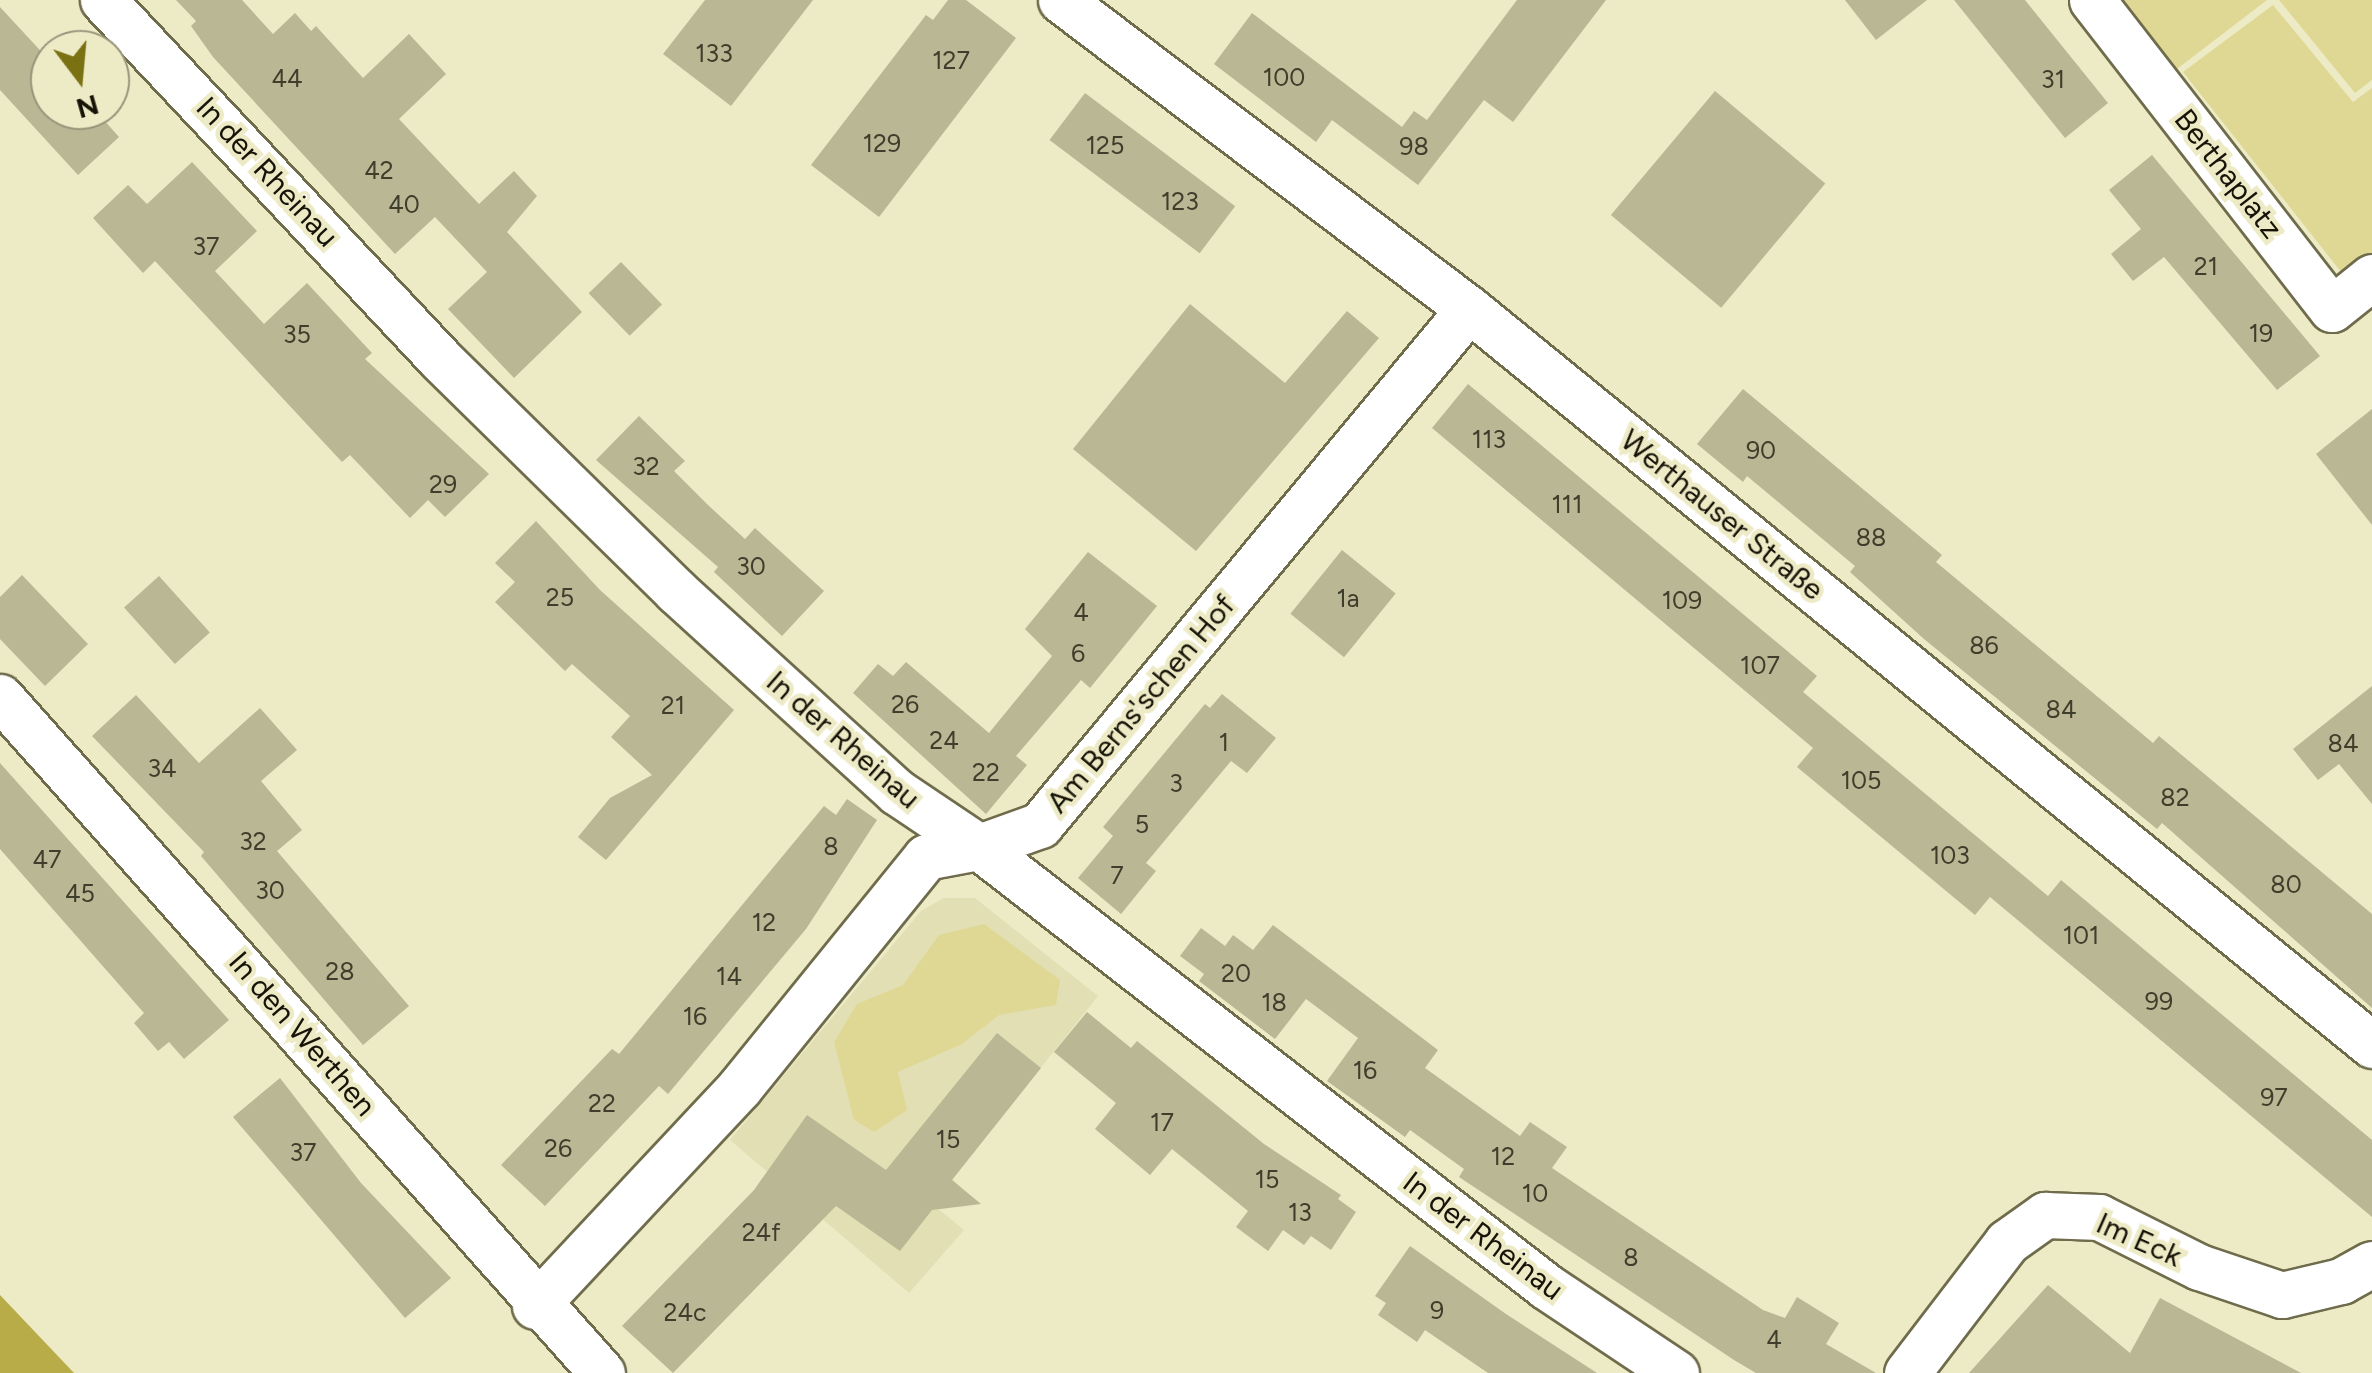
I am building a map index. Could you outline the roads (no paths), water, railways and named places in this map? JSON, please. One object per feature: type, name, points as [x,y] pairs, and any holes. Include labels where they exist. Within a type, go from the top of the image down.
[{"type":"street","name":"In der Rheinau","points":[[103,0],[441,360],[676,592],[897,792],[979,847],[1547,1287],[1676,1373]]},
{"type":"street","name":"Werthauser Straße","points":[[1061,0],[1469,309],[2372,1045]]},
{"type":"street","name":"Berthaplatz","points":[[2092,0],[2332,309],[2372,276]]},
{"type":"street","name":"Am Berns'schen Hof","points":[[535,1306],[740,1088],[926,857],[979,847],[1040,825],[1469,309]]},
{"type":"street","name":"In den Werthen","points":[[0,697],[283,1010],[535,1306],[602,1373]]},
{"type":"street","name":"Im Eck","points":[[1908,1373],[2007,1242],[2045,1216],[2100,1216],[2199,1266],[2282,1295],[2341,1282],[2372,1264]]}]
